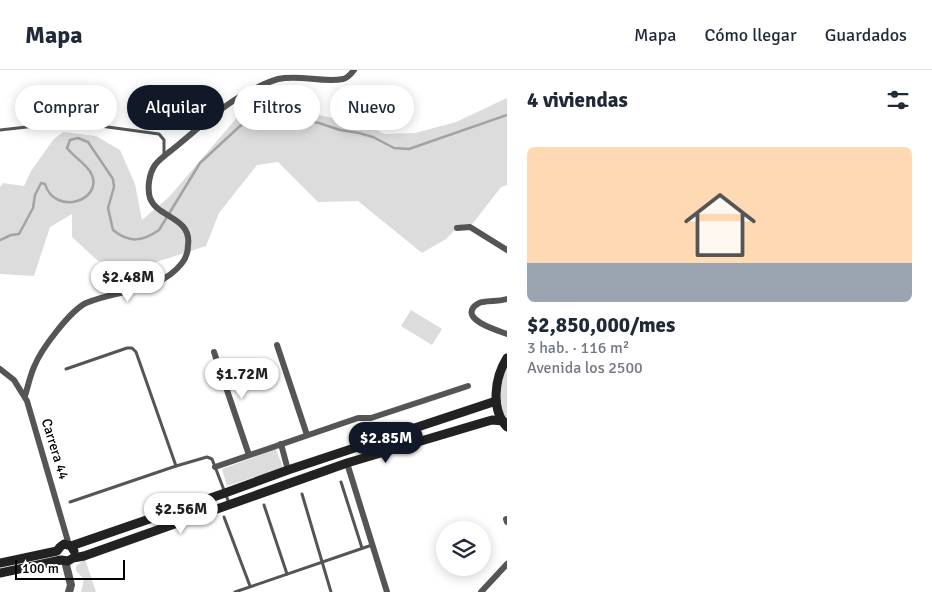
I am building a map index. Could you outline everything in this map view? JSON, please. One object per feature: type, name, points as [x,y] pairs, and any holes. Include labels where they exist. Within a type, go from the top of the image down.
[{"type":"main road","points":[[505,424],[496,401],[500,370],[507,358]]},
{"type":"main road","points":[[66,560],[62,545],[70,545],[496,401]]},
{"type":"main road","points":[[0,573],[84,556],[347,463],[484,422],[492,420],[505,424]]},
{"type":"main road","points":[[0,563],[66,560],[74,552],[70,545]]},
{"type":"street","points":[[25,396],[34,365],[61,325],[75,310],[99,298],[149,286],[175,272],[184,261],[189,243],[187,232],[172,216],[162,212],[151,201],[149,184],[155,165],[223,109],[255,88],[277,79],[298,76],[344,79],[351,75],[354,70]]},
{"type":"street","points":[[457,228],[470,227],[507,250]]},
{"type":"street","points":[[507,299],[492,302],[484,301],[472,309],[471,314],[474,319],[482,324],[507,334]]},
{"type":"street","points":[[277,345],[307,435]]},
{"type":"street","points":[[214,352],[249,455]]},
{"type":"street","name":"Carrera 44","points":[[0,369],[14,380],[25,396],[70,545]]},
{"type":"street","points":[[215,467],[358,418],[370,418],[468,386]]},
{"type":"street","points":[[281,444],[288,470]]},
{"type":"street","points":[[347,463],[387,592]]},
{"type":"street","points":[[66,560],[71,585],[69,592]]},
{"type":"street","points":[[481,592],[507,564]]},
{"type":"lane","points":[[0,130],[71,122],[159,134],[164,140],[164,157]]},
{"type":"lane","points":[[66,369],[126,348],[132,348],[136,352],[176,466]]},
{"type":"lane","points":[[70,502],[207,457],[212,459],[229,505]]},
{"type":"lane","points":[[341,482],[362,548]]},
{"type":"lane","points":[[302,494],[331,592]]},
{"type":"lane","points":[[264,505],[287,574]]},
{"type":"lane","points":[[224,517],[250,586]]},
{"type":"lane","points":[[235,592],[373,544]]},
{"type":"shaded area","points":[[507,98],[507,185],[501,187],[470,227],[457,228],[446,239],[422,253],[358,201],[318,202],[278,162],[257,165],[219,213],[206,246],[147,265],[98,261],[72,237],[72,214],[50,227],[34,276],[0,274],[0,187],[3,183],[24,186],[31,171],[53,140],[63,132],[96,136],[120,150],[135,184],[142,220],[169,197],[234,121],[234,130],[320,130],[320,115],[330,117],[330,130],[376,130],[385,134],[415,133],[456,122]]},
{"type":"shaded area","points":[[411,310],[442,329],[432,345],[401,326]]},
{"type":"shaded area","points":[[507,358],[507,427],[501,420],[498,383]]},
{"type":"shaded area","points":[[276,449],[283,468],[227,486],[222,469]]},
{"type":"shaded area","points":[[85,559],[96,592],[81,592],[84,579],[76,571],[76,566]]},
{"type":"waterway","points":[[0,240],[19,234],[33,208],[35,195],[41,183],[45,184],[50,194],[58,200],[68,202],[77,201],[91,191],[93,183],[91,173],[67,148],[70,140],[78,138],[88,142],[113,179],[114,187],[108,208],[113,230],[130,239],[141,239],[159,230],[200,163],[240,126],[260,117],[319,123],[340,130],[373,137],[394,148],[409,149],[507,115]]}]
